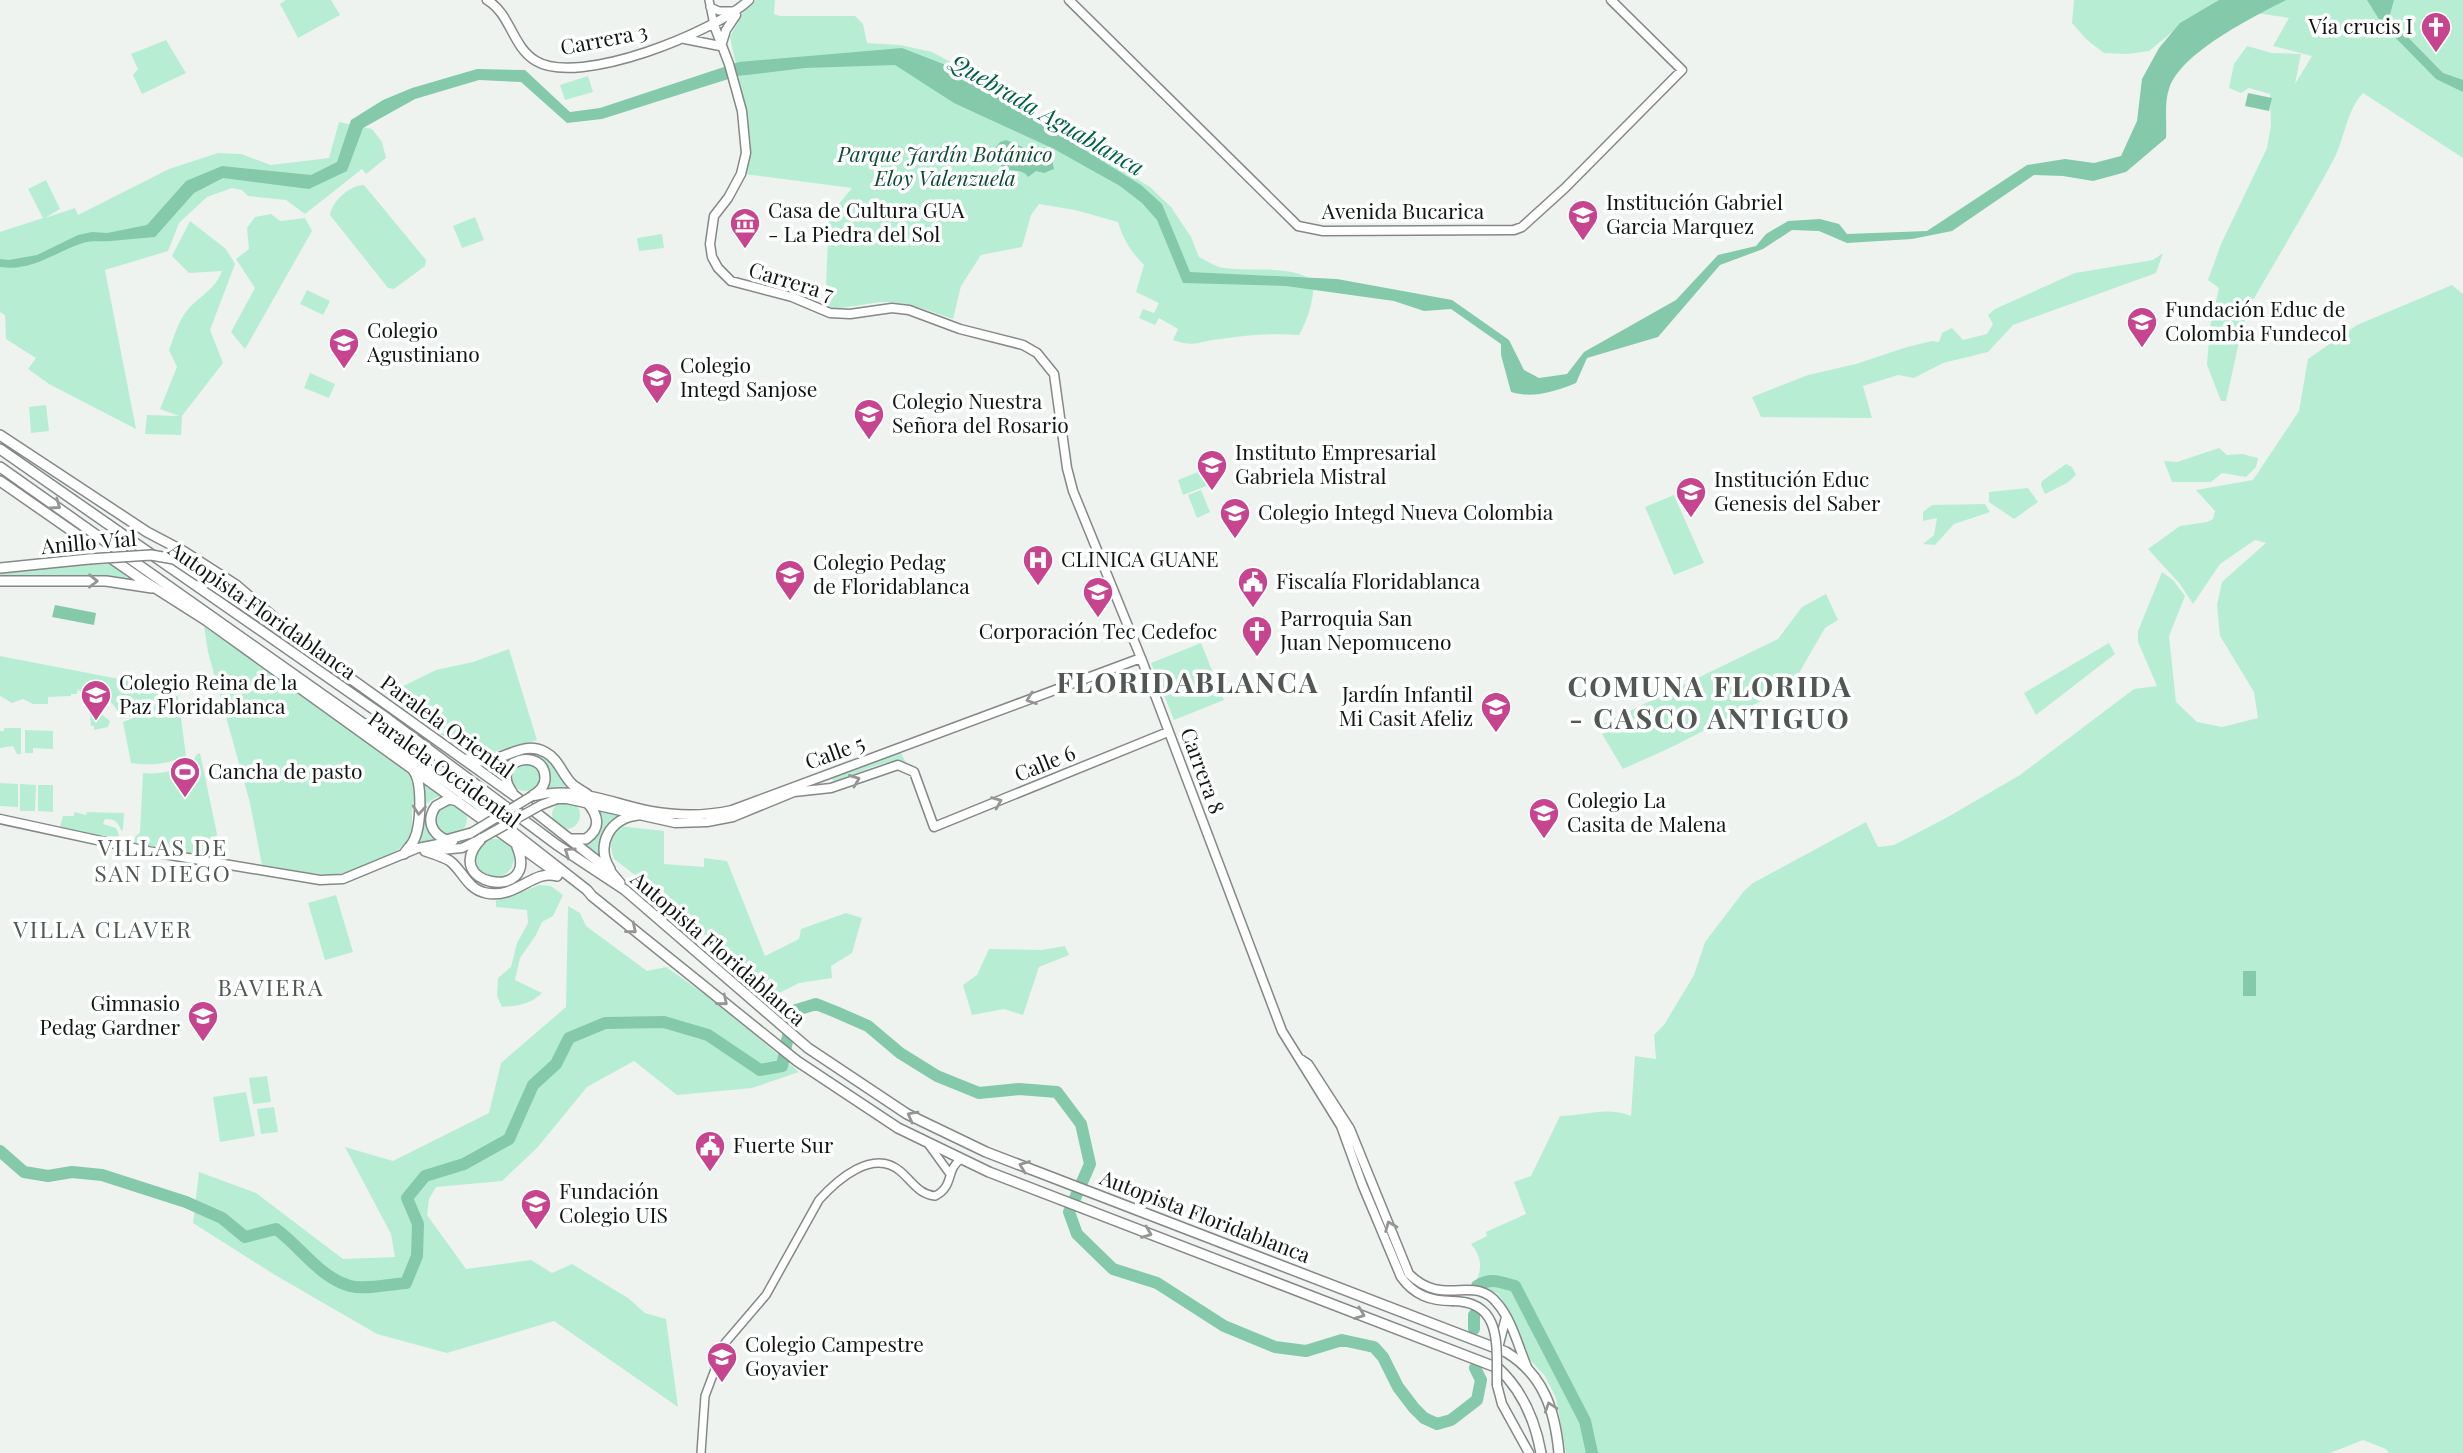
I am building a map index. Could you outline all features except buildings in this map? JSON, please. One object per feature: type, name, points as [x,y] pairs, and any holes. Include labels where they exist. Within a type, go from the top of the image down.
[{"type":"highway","name":"Paralela Oriental","points":[[0,435],[147,532],[236,585],[301,638],[318,656],[515,796],[610,871],[625,890]]},
{"type":"highway","name":"Autopista Floridablanca","points":[[0,449],[388,719],[557,845],[625,890],[808,1048],[907,1114],[985,1152],[1498,1348],[1527,1367]]},
{"type":"highway","name":"Autopista Floridablanca","points":[[0,467],[463,794],[587,890],[797,1061],[898,1128],[961,1159],[1083,1209],[1482,1360],[1497,1368],[1519,1392],[1531,1416],[1541,1453]]},
{"type":"highway","name":"Paralela Occidental","points":[[0,481],[207,621],[564,879],[592,896]]},
{"type":"highway","name":"Anillo Víal","points":[[0,568],[151,555],[174,559],[318,656]]},
{"type":"highway","name":"Anillo Víal","points":[[0,581],[106,581],[134,584],[162,592]]},
{"type":"highway","points":[[388,719],[433,738]]},
{"type":"highway","points":[[462,758],[486,762],[522,749],[539,749],[554,758],[573,785],[587,798],[596,814],[595,831],[589,837],[582,841],[565,836]]},
{"type":"highway","points":[[515,796],[507,783],[506,774],[511,765],[524,759],[534,761],[544,772],[543,786],[532,796]]},
{"type":"highway","points":[[404,853],[413,843],[416,834],[420,794],[416,773],[409,766]]},
{"type":"highway","points":[[458,801],[449,799],[436,806],[430,819],[432,828],[446,840],[471,833]]},
{"type":"highway","points":[[610,871],[603,851],[606,838],[618,821],[638,815]]},
{"type":"highway","points":[[482,838],[471,854],[471,864],[482,880],[491,883],[510,880],[517,873],[520,854],[517,845]]},
{"type":"highway","points":[[425,851],[449,861],[474,888],[487,893],[512,891],[543,874],[564,879]]},
{"type":"highway","points":[[1527,1367],[1545,1392],[1552,1408],[1559,1453]]},
{"type":"main road","name":"Carrera 3","points":[[487,0],[499,9],[516,41],[528,55],[533,60],[553,68],[571,69],[645,52],[715,26]]},
{"type":"main road","points":[[715,26],[750,0]]},
{"type":"main road","name":"Avenida Bucarica","points":[[1069,0],[1284,213],[1298,226],[1311,230],[1514,230],[1522,227],[1682,70],[1611,0]]},
{"type":"main road","points":[[682,39],[721,45],[726,30],[738,11]]},
{"type":"main road","name":"Carrera 7","points":[[715,26],[742,119],[746,153],[741,174],[714,216],[710,234],[712,257],[718,268],[731,281],[792,297],[830,313],[850,314],[892,308],[909,310],[960,329],[1023,345],[1037,353],[1054,374]]},
{"type":"main road","name":"Carrera 8","points":[[1054,374],[1067,468],[1073,491],[1141,658],[1259,975],[1282,1031],[1341,1126],[1401,1277],[1418,1294]]},
{"type":"main road","name":"Calle 5","points":[[532,796],[560,791],[666,813],[707,814],[732,810],[1141,658]]},
{"type":"main road","name":"Calle 6","points":[[914,772],[934,827],[1168,732]]},
{"type":"main road","name":"Calle 5","points":[[482,838],[557,799],[587,798],[638,815],[675,823],[707,822],[733,817],[794,792],[831,788],[892,766],[905,767],[914,772]]},
{"type":"main road","points":[[0,819],[91,840],[305,879],[343,879],[404,853],[452,841],[471,833],[532,796]]},
{"type":"main road","points":[[404,853],[462,848],[482,838]]},
{"type":"main road","name":"Carrera 8","points":[[1297,1056],[1308,1064],[1350,1129],[1409,1274],[1424,1287],[1445,1292],[1476,1290],[1492,1297],[1505,1314],[1527,1367]]},
{"type":"main road","points":[[1418,1294],[1445,1292]]},
{"type":"main road","points":[[1418,1294],[1433,1300],[1461,1301],[1476,1306],[1490,1320],[1496,1338],[1497,1385],[1502,1404],[1529,1453]]},
{"type":"main road","points":[[1498,1348],[1505,1314]]},
{"type":"street","points":[[710,4],[729,12],[738,11]]},
{"type":"street","points":[[710,4],[715,26]]},
{"type":"street","points":[[926,1142],[950,1174]]},
{"type":"street","points":[[701,1453],[705,1396],[725,1343],[766,1295],[819,1200],[853,1172],[873,1163],[893,1166],[926,1195],[935,1196],[944,1191],[953,1166],[961,1159]]},
{"type":"green space","points":[[286,0],[331,0],[340,15],[298,38],[280,4]]},
{"type":"green space","name":"Parque Jardín Botánico Eloy Valenzuela","points":[[756,0],[775,0],[774,14],[780,16],[855,16],[863,24],[867,43],[900,45],[932,52],[990,83],[1028,112],[1150,187],[1171,207],[1191,237],[1199,257],[1224,268],[1285,271],[1307,277],[1314,283],[1310,310],[1299,335],[1250,335],[1193,344],[1173,340],[1178,329],[1159,318],[1155,325],[1139,318],[1143,309],[1154,313],[1159,303],[1136,292],[1144,265],[1128,245],[1118,222],[1075,210],[1039,204],[1031,215],[1022,247],[981,255],[961,286],[953,319],[918,307],[891,302],[825,308],[829,216],[852,188],[744,174],[751,153],[749,127],[730,37],[743,12]]},
{"type":"green space","points":[[2074,0],[2463,0],[2463,158],[2363,93],[2350,115],[2335,157],[2249,307],[2226,401],[2221,401],[2207,365],[2210,327],[2219,288],[2208,280],[2221,244],[2267,148],[2271,125],[2270,94],[2249,88],[2241,93],[2229,88],[2234,64],[2247,46],[2272,53],[2301,54],[2295,84],[2312,56],[2273,46],[2289,18],[2243,11],[2182,24],[2149,51],[2104,53],[2087,40],[2072,23]]},
{"type":"green space","points":[[166,40],[186,73],[142,94],[133,75],[138,69],[131,54]]},
{"type":"green space","points":[[588,76],[593,92],[565,100],[560,85]]},
{"type":"green space","points":[[339,122],[372,129],[382,142],[386,158],[366,174],[362,169],[305,214],[286,200],[248,196],[242,190],[232,188],[207,197],[179,223],[168,251],[105,270],[136,429],[49,384],[28,369],[36,358],[6,339],[5,315],[0,312],[0,232],[43,218],[28,189],[46,180],[60,209],[45,218],[75,208],[78,215],[169,169],[218,153],[241,154],[271,165],[329,158]]},
{"type":"green space","points":[[364,185],[426,260],[425,266],[394,289],[388,288],[330,215],[334,204],[342,195]]},
{"type":"green space","points":[[271,214],[280,221],[305,218],[312,231],[245,349],[231,332],[255,288],[236,259],[249,249],[247,228],[255,217]]},
{"type":"green space","points":[[475,217],[484,240],[462,248],[453,226]]},
{"type":"green space","points":[[190,221],[226,249],[235,264],[210,330],[223,363],[182,416],[181,435],[145,434],[147,415],[179,416],[160,409],[177,367],[169,350],[186,311],[214,285],[222,271],[189,273],[172,256]]},
{"type":"green space","points":[[662,234],[664,248],[639,251],[637,238]]},
{"type":"green space","points":[[2163,253],[2156,273],[2013,325],[1988,352],[1943,363],[1914,378],[1898,375],[1863,386],[1872,418],[1761,417],[1752,397],[1808,375],[1856,364],[1907,347],[1939,342],[1942,333],[1952,328],[1963,340],[1987,334],[1993,324],[1988,315],[1995,309],[2075,273],[2153,260]]},
{"type":"green space","points":[[2452,285],[2463,294],[2463,1453],[2389,1453],[2386,1449],[2363,1440],[2330,1453],[1566,1453],[1556,1398],[1545,1376],[1529,1359],[1497,1293],[1474,1285],[1480,1264],[1471,1244],[1487,1236],[1486,1232],[1526,1214],[1514,1182],[1531,1176],[1560,1116],[1613,1112],[1631,1116],[1635,1056],[1656,1059],[1654,1035],[1664,1025],[1694,975],[1705,942],[1753,883],[1866,822],[1878,847],[1894,845],[2020,775],[2134,689],[2157,686],[2138,642],[2138,631],[2162,572],[2173,580],[2185,596],[2169,636],[2176,702],[2197,722],[2222,727],[2258,718],[2254,692],[2220,636],[2217,605],[2222,582],[2266,543],[2255,540],[2220,564],[2193,604],[2180,584],[2148,549],[2180,526],[2213,519],[2215,511],[2196,490],[2253,480],[2299,411],[2308,359],[2357,325]]},
{"type":"green space","points":[[307,290],[330,301],[323,315],[300,304]]},
{"type":"green space","points":[[310,373],[335,384],[329,398],[304,388]]},
{"type":"green space","points":[[46,405],[49,431],[31,433],[29,407]]},
{"type":"green space","points":[[2219,448],[2227,455],[2242,454],[2258,458],[2256,467],[2246,477],[2222,473],[2211,482],[2172,482],[2164,461],[2177,462]]},
{"type":"green space","points":[[2066,464],[2072,467],[2076,475],[2067,483],[2045,494],[2042,481]]},
{"type":"green space","points":[[1203,470],[1209,485],[1183,495],[1178,480]]},
{"type":"green space","points":[[2028,488],[2038,502],[2014,519],[1989,502],[1989,492]]},
{"type":"green space","points":[[1201,490],[1210,512],[1197,518],[1188,495]]},
{"type":"green space","points":[[1674,495],[1704,563],[1674,575],[1645,507]]},
{"type":"green space","points":[[1985,504],[1990,512],[1954,524],[1935,545],[1923,544],[1934,535],[1937,518],[1923,521],[1923,512],[1932,505]]},
{"type":"green space","points":[[111,564],[129,579],[0,577],[0,569]]},
{"type":"green space","points":[[1826,594],[1838,620],[1825,628],[1792,685],[1674,746],[1623,769],[1602,734],[1607,732],[1603,724],[1778,639],[1802,607]]},
{"type":"green space","points":[[204,626],[409,773],[415,793],[412,834],[404,845],[376,861],[337,874],[309,873],[262,865],[250,803],[208,652]]},
{"type":"green space","points":[[1201,643],[1224,700],[1174,720],[1151,663]]},
{"type":"green space","points":[[2109,643],[2115,654],[2036,715],[2024,693]]},
{"type":"green space","points":[[509,649],[537,740],[479,756],[466,754],[421,718],[407,714],[387,694],[436,670],[473,662]]},
{"type":"green space","points":[[0,656],[176,690],[159,692],[152,704],[142,704],[135,714],[121,719],[115,706],[105,698],[79,691],[78,688],[77,694],[71,696],[48,697],[48,704],[33,704],[23,699],[12,703],[0,696]]},
{"type":"green space","points":[[160,696],[178,696],[186,756],[159,764],[131,763],[123,722],[138,716],[144,709],[153,708]]},
{"type":"green space","points":[[89,704],[100,704],[100,713],[110,721],[108,727],[94,730],[94,726],[91,726]]},
{"type":"green space","points":[[4,728],[21,728],[21,754],[17,754],[13,746],[0,748],[0,731],[4,731]]},
{"type":"green space","points":[[25,730],[53,731],[53,749],[33,748],[33,753],[25,753]]},
{"type":"green space","points":[[518,751],[547,757],[571,786],[545,788],[546,766],[541,760],[526,754],[511,760],[506,766],[506,788],[476,764],[497,764]]},
{"type":"green space","points":[[200,753],[217,834],[213,860],[134,843],[140,832],[143,773],[182,767]]},
{"type":"green space","points":[[901,753],[907,765],[881,764],[834,783],[832,778]]},
{"type":"green space","points":[[525,763],[535,767],[539,777],[535,787],[525,791],[515,787],[511,777],[515,767]]},
{"type":"green space","points":[[422,778],[447,797],[437,797],[427,803],[425,823],[433,840],[415,845],[425,796]]},
{"type":"green space","points":[[0,783],[18,784],[18,807],[0,806]]},
{"type":"green space","points":[[20,784],[36,785],[35,811],[20,811]]},
{"type":"green space","points":[[38,785],[53,785],[53,812],[38,811]]},
{"type":"green space","points":[[566,801],[576,805],[580,815],[576,825],[566,829],[556,825],[552,815],[556,805]]},
{"type":"green space","points":[[451,803],[462,808],[467,819],[462,830],[451,835],[440,830],[435,819],[440,808]]},
{"type":"green space","points":[[598,809],[625,815],[604,832],[600,844],[601,858],[582,843],[593,839],[600,831]]},
{"type":"green space","points":[[74,812],[86,815],[87,812],[124,813],[123,830],[116,822],[108,819],[105,819],[103,824],[116,828],[118,839],[60,827],[63,816],[74,816]]},
{"type":"green space","points":[[619,826],[664,831],[664,864],[704,867],[704,858],[727,861],[765,956],[799,939],[801,929],[846,913],[862,918],[852,953],[831,966],[832,978],[799,983],[773,996],[750,979],[673,904],[614,859],[612,842]]},
{"type":"green space","points":[[495,839],[508,845],[514,858],[508,871],[495,877],[482,871],[476,858],[482,845]]},
{"type":"green space","points":[[539,885],[551,886],[563,895],[553,916],[542,922],[520,958],[515,980],[542,993],[524,1004],[502,1007],[497,996],[498,978],[511,967],[517,943],[528,923],[527,910],[496,907],[496,900]]},
{"type":"green space","points":[[336,895],[353,952],[325,960],[308,903]]},
{"type":"green space","points":[[568,906],[580,913],[586,926],[647,971],[666,967],[713,1000],[799,1072],[752,1088],[677,1095],[634,1061],[587,1087],[537,1148],[502,1181],[436,1187],[429,1199],[427,1215],[466,1269],[531,1260],[552,1273],[572,1264],[628,1298],[645,1313],[666,1319],[678,1407],[554,1321],[447,1353],[377,1334],[275,1275],[193,1223],[199,1172],[256,1193],[343,1259],[395,1257],[391,1234],[345,1147],[393,1161],[489,1113],[501,1063],[566,1007]]},
{"type":"green space","points":[[1065,946],[1069,955],[1039,967],[1023,1015],[1004,1009],[972,1015],[963,985],[977,975],[989,949],[1042,950]]},
{"type":"green space","points":[[267,1076],[271,1102],[253,1104],[249,1078]]},
{"type":"green space","points":[[246,1092],[255,1136],[220,1142],[213,1097]]},
{"type":"green space","points":[[274,1107],[278,1132],[261,1134],[257,1109]]},
{"type":"shaded area","points":[[2219,0],[2286,0],[2219,37],[2187,62],[2176,76],[2167,95],[2166,138],[2126,172],[2093,181],[2034,175],[1952,231],[1912,239],[1847,243],[1819,231],[1792,230],[1763,249],[1720,265],[1658,337],[1587,358],[1576,383],[1536,394],[1511,392],[1501,355],[1501,344],[1451,309],[1424,311],[1394,301],[1286,286],[1183,283],[1157,220],[1142,203],[1120,186],[1054,149],[954,103],[895,65],[805,68],[738,76],[602,119],[567,123],[521,82],[479,80],[415,99],[363,128],[347,171],[309,189],[223,178],[194,193],[155,237],[87,242],[23,267],[0,267],[0,259],[37,255],[78,235],[107,233],[147,225],[186,181],[222,166],[311,175],[337,162],[351,120],[383,100],[412,88],[477,69],[525,70],[570,112],[600,108],[739,62],[902,48],[951,67],[1141,185],[1162,204],[1190,272],[1337,279],[1452,300],[1509,340],[1524,370],[1539,378],[1567,374],[1584,352],[1676,300],[1718,255],[1756,246],[1766,234],[1788,221],[1820,219],[1839,224],[1847,234],[1927,231],[2027,165],[2065,159],[2094,163],[2121,156],[2137,121],[2142,79],[2159,48],[2180,23]]},
{"type":"shaded area","points":[[2367,0],[2394,0],[2389,18],[2443,73],[2463,80],[2463,92],[2436,79],[2382,24]]},
{"type":"shaded area","points":[[2248,93],[2272,98],[2269,111],[2245,106]]},
{"type":"shaded area","points":[[1006,140],[1052,159],[1054,169],[1044,173],[1036,171],[1028,177],[1021,172],[1005,170],[994,158],[996,147]]},
{"type":"shaded area","points":[[55,605],[96,613],[94,625],[52,617]]},
{"type":"shaded area","points":[[2243,971],[2256,971],[2256,996],[2243,996]]},
{"type":"waterway","points":[[0,1151],[24,1172],[48,1176],[72,1172],[102,1175],[186,1202],[222,1218],[245,1237],[276,1229],[329,1276],[350,1286],[371,1287],[406,1283],[417,1256],[418,1224],[407,1198],[425,1176],[464,1164],[509,1139],[533,1085],[556,1064],[569,1038],[605,1023],[664,1022],[708,1035],[760,1070],[782,1066],[793,1011],[816,1004],[868,1026],[900,1053],[937,1076],[979,1093],[1019,1089],[1057,1092],[1081,1124],[1090,1164],[1069,1212],[1077,1234],[1113,1269],[1157,1283],[1224,1326],[1275,1347],[1306,1351],[1342,1340],[1374,1347],[1414,1408],[1424,1418],[1437,1424],[1451,1420],[1477,1400],[1481,1380],[1475,1368]]},
{"type":"waterway","points":[[1477,1286],[1491,1281],[1515,1286],[1585,1421],[1592,1453]]},
{"type":"waterway","points":[[1474,1315],[1474,1329]]},
{"type":"place","name":"Vía crucis I","points":[[2436,54]]},
{"type":"place","name":"Institución Gabriel Garcia Marquez","points":[[1583,242]]},
{"type":"place","name":"Casa de Cultura GUA - La Piedra del Sol","points":[[745,250]]},
{"type":"place","name":"Fundación Educ de Colombia Fundecol","points":[[2142,349]]},
{"type":"place","name":"Colegio Agustiniano","points":[[344,370]]},
{"type":"place","name":"Colegio Integd Sanjose","points":[[657,405]]},
{"type":"place","name":"Colegio Nuestra Señora del Rosario","points":[[869,441]]},
{"type":"place","name":"Instituto Empresarial Gabriela Mistral","points":[[1212,492]]},
{"type":"place","name":"Institución Educ Genesis del Saber","points":[[1691,519]]},
{"type":"place","name":"Colegio Integd Nueva Colombia","points":[[1235,540]]},
{"type":"place","name":"CLINICA GUANE","points":[[1038,587]]},
{"type":"place","name":"Colegio Pedag de Floridablanca","points":[[790,602]]},
{"type":"place","name":"Fiscalía Floridablanca","points":[[1253,609]]},
{"type":"place","name":"Corporación Tec Cedefoc","points":[[1098,619]]},
{"type":"place","name":"Parroquia San Juan Nepomuceno","points":[[1257,658]]},
{"type":"place","name":"Colegio Reina de la Paz Floridablanca","points":[[96,722]]},
{"type":"place","name":"Jardín Infantil Mi Casit Afeliz","points":[[1496,734]]},
{"type":"place","name":"Cancha de pasto","points":[[185,799]]},
{"type":"place","name":"Colegio La Casita de Malena","points":[[1544,840]]},
{"type":"place","name":"Gimnasio Pedag Gardner","points":[[203,1043]]},
{"type":"place","name":"Fuerte Sur","points":[[710,1173]]},
{"type":"place","name":"Fundación Colegio UIS","points":[[536,1231]]},
{"type":"place","name":"Colegio Campestre Goyavier","points":[[722,1384]]},
{"type":"district","name":"FLORIDABLANCA","points":[[1188,683]]},
{"type":"district","name":"COMUNA FLORIDA - CASCO ANTIGUO","points":[[1710,703]]},
{"type":"district","name":"VILLAS DE SAN DIEGO","points":[[163,861]]},
{"type":"district","name":"VILLA CLAVER","points":[[103,930]]},
{"type":"district","name":"BAVIERA","points":[[271,988]]},
{"type":"water label","name":"Quebrada Aguablanca","points":[[1047,115]]}]
